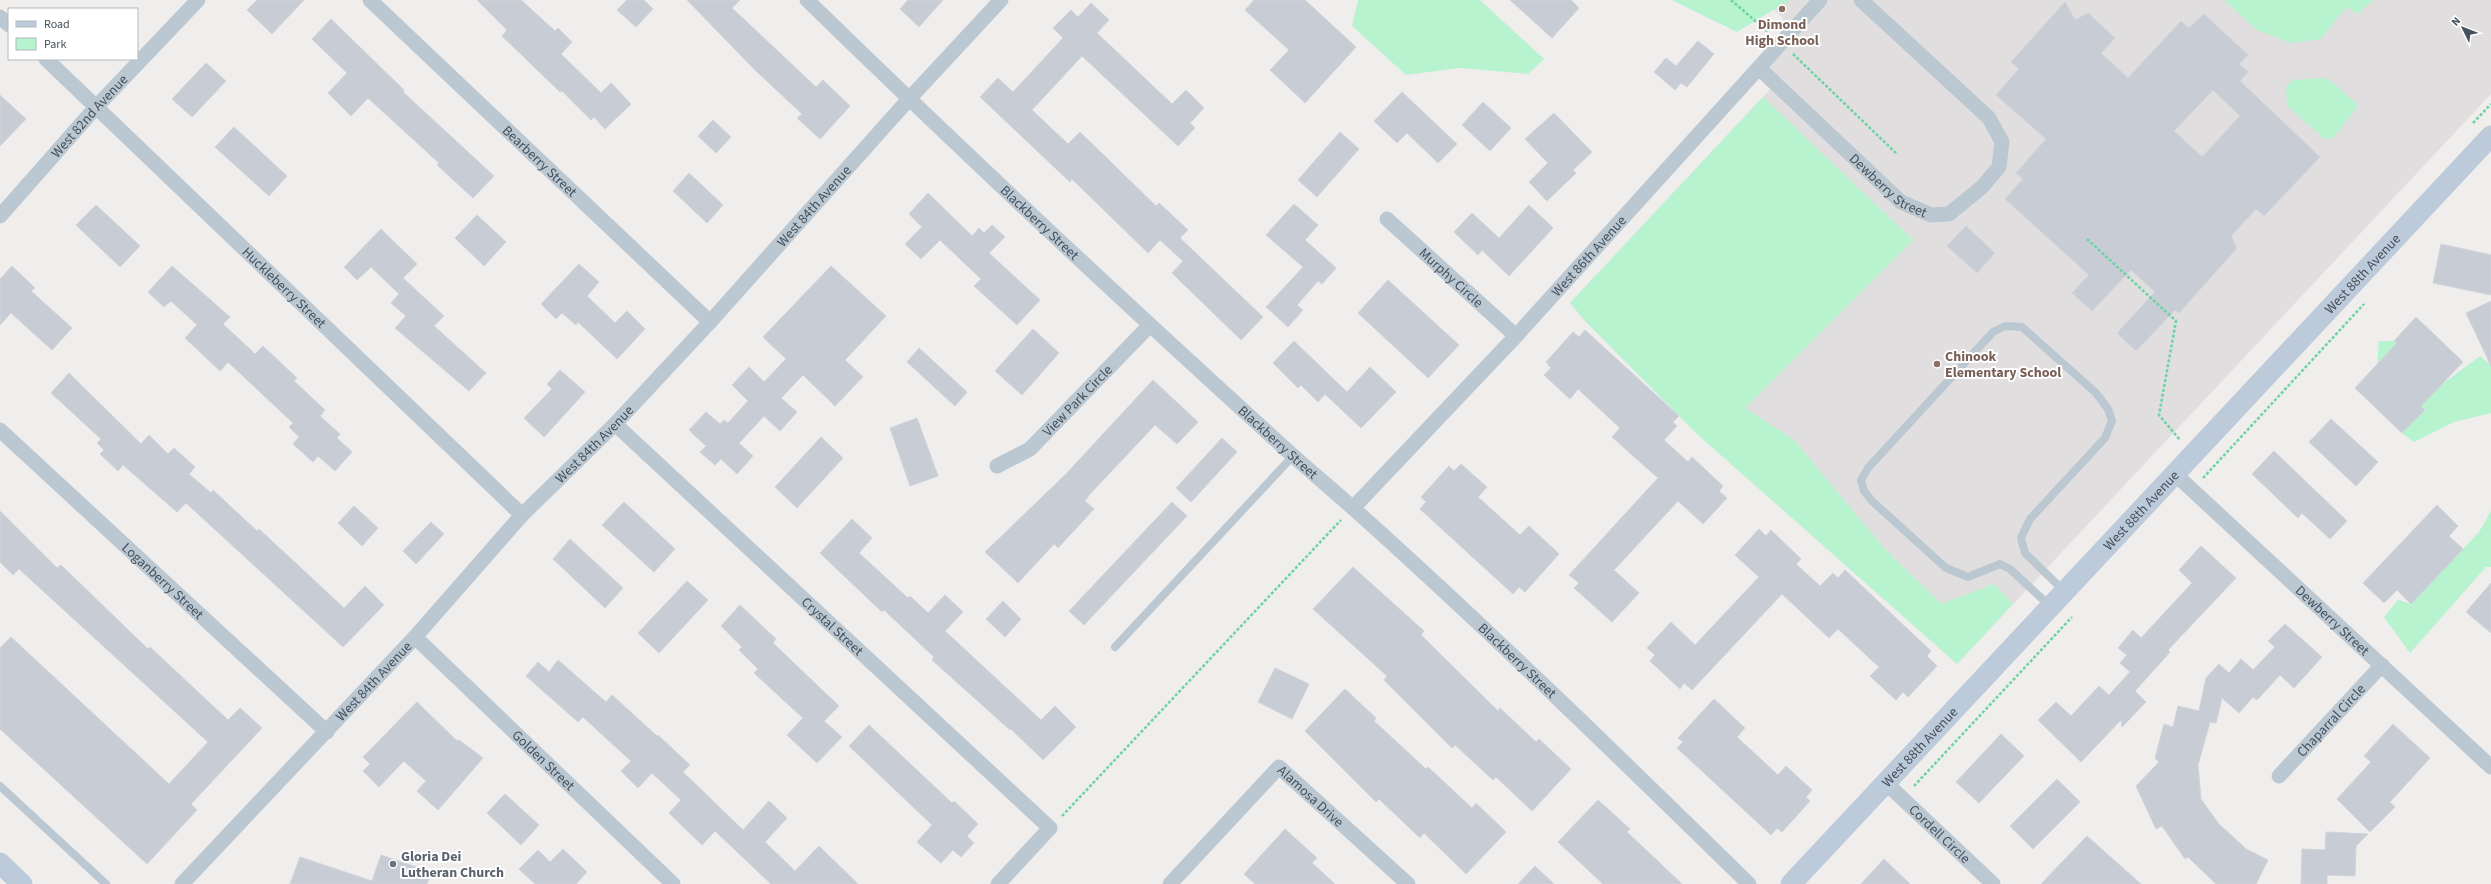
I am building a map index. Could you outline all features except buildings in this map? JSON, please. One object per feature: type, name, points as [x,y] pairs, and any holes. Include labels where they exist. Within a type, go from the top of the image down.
[{"type":"street","name":"West 82nd Avenue","points":[[0,216],[97,106],[198,0]]},
{"type":"street","name":"Bearberry Street","points":[[370,0],[710,322]]},
{"type":"street","name":"Blackberry Street","points":[[807,0],[909,99],[1150,325],[1293,456],[1353,508],[1567,707],[1749,884]]},
{"type":"street","name":"West 84th Avenue","points":[[182,884],[415,637],[522,515],[615,424],[710,322],[909,99],[1001,0]]},
{"type":"street","name":"West 86th Avenue","points":[[1353,508],[1516,336],[1760,69],[1780,43],[1820,0]]},
{"type":"street","name":"Dewberry Street","points":[[1760,69],[1901,202],[1932,215],[1949,214],[1982,187],[1999,167],[2002,142],[1989,118],[1861,0]]},
{"type":"street","points":[[0,17],[8,24]]},
{"type":"street","name":"Huckleberry Street","points":[[47,60],[97,106],[522,515]]},
{"type":"street","name":"West 88th Avenue","points":[[1791,884],[1886,783],[2058,594],[2175,474],[2491,136]]},
{"type":"street","name":"Murphy Circle","points":[[1387,219],[1516,336]]},
{"type":"street","name":"View Park Circle","points":[[997,466],[1030,449],[1150,325]]},
{"type":"street","name":"Crystal Street","points":[[615,424],[1050,828]]},
{"type":"street","name":"Loganberry Street","points":[[0,430],[327,732]]},
{"type":"street","name":"Dewberry Street","points":[[2175,474],[2491,767]]},
{"type":"street","name":"Golden Street","points":[[415,637],[672,884]]},
{"type":"street","name":"Chaparral Circle","points":[[2279,776],[2382,665]]},
{"type":"street","name":"Alamosa Drive","points":[[1170,884],[1279,767],[1408,884]]},
{"type":"street","name":"Cordell Circle","points":[[1886,783],[1993,884]]},
{"type":"street","points":[[998,884],[1050,828]]},
{"type":"street","points":[[0,863],[22,884]]},
{"type":"lane","points":[[2005,326],[2022,327],[2096,393],[2108,409],[2112,421],[2105,438],[2030,519],[2021,538],[2025,553],[2042,570],[2058,594],[2000,564],[1968,577],[1946,568],[1872,501],[1864,491],[1861,480],[1868,468],[1993,332],[2005,326]]},
{"type":"lane","points":[[1115,647],[1293,456]]},
{"type":"lane","points":[[0,786],[106,884]]},
{"type":"path","points":[[1731,0],[1766,31]]},
{"type":"path","points":[[1791,53],[1897,154]]},
{"type":"path","points":[[2087,239],[2176,321],[2159,415],[2175,435],[2212,469]]},
{"type":"path","points":[[2192,489],[2369,298]]},
{"type":"path","points":[[1050,828],[1353,508]]},
{"type":"path","points":[[1902,798],[2076,612]]},
{"type":"shaded area","name":"Chinook Elementary School","points":[[1763,0],[2491,0],[2491,94],[1957,664],[1570,303],[1775,84],[1760,69],[1780,43],[1783,18]]},
{"type":"green space","points":[[1358,0],[1480,0],[1544,59],[1528,74],[1459,68],[1406,75],[1352,26]]},
{"type":"green space","points":[[1672,0],[1790,0],[1737,32]]},
{"type":"green space","points":[[2224,0],[2373,0],[2358,14],[2346,7],[2321,39],[2291,43],[2257,30]]},
{"type":"green space","points":[[2327,78],[2358,105],[2333,138],[2325,139],[2287,106],[2286,87],[2293,80]]},
{"type":"green space","points":[[1763,97],[1913,240],[1745,408],[1794,440],[1884,548],[1941,604],[1994,584],[2013,604],[1957,664],[1697,434],[1585,321],[1570,303]]},
{"type":"green space","points":[[2379,341],[2394,341],[2441,385],[2480,356],[2491,365],[2491,413],[2454,422],[2414,442],[2402,433],[2425,409],[2377,365]]},
{"type":"green space","points":[[2491,511],[2491,567],[2486,567],[2410,653],[2384,617],[2398,600],[2411,604],[2479,532]]},
{"type":"place","name":"Dimond High School","points":[[1782,9]]},
{"type":"place","name":"Chinook Elementary School","points":[[1937,364]]},
{"type":"place","name":"Gloria Dei Lutheran Church","points":[[393,864]]}]
